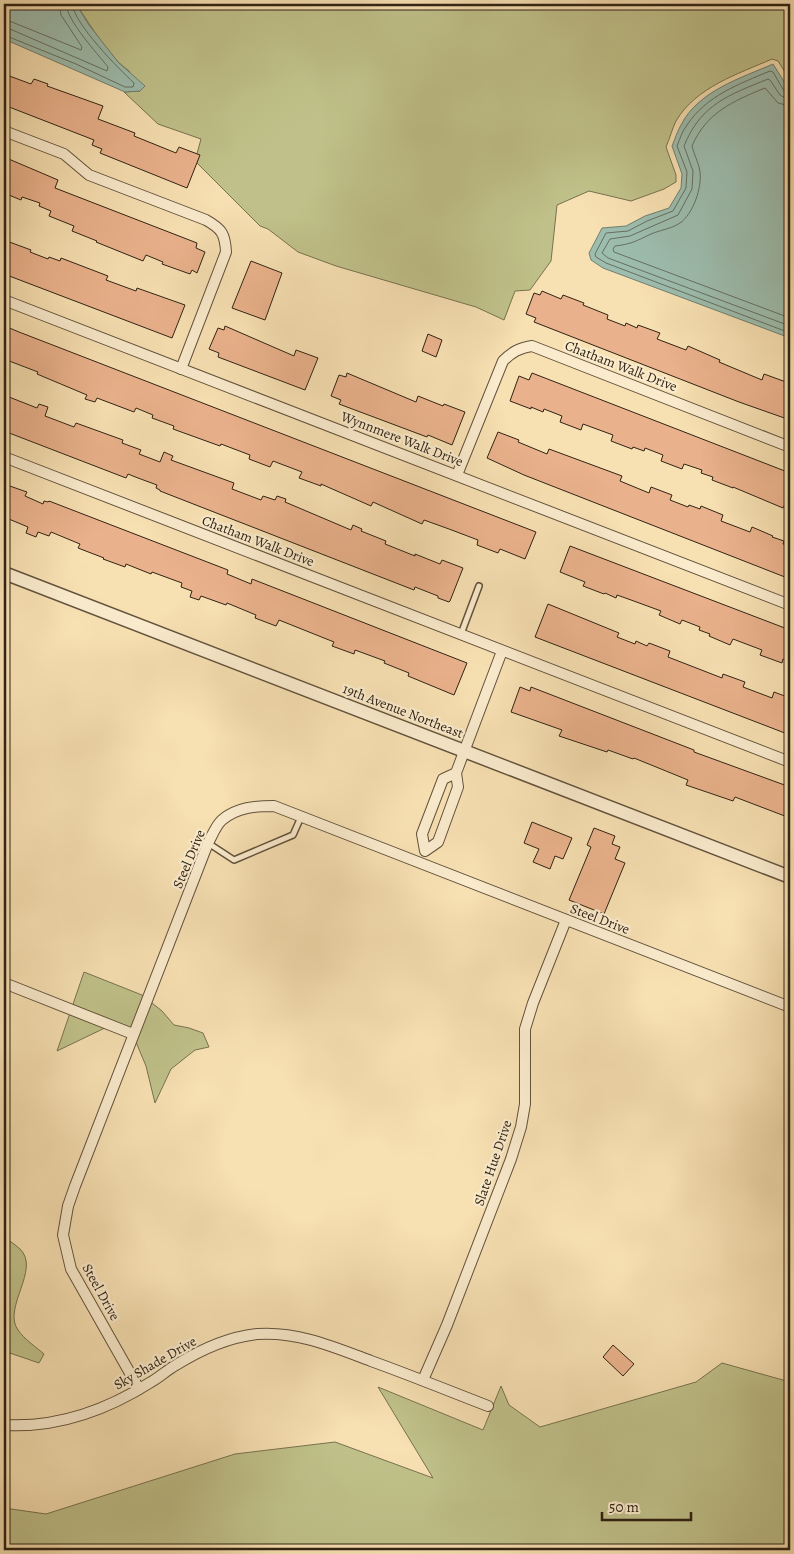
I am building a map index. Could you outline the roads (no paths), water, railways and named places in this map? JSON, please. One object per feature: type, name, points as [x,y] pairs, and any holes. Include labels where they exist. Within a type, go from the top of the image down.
[{"type":"street","points":[[4,131],[64,154],[89,175],[206,220],[217,226],[225,237],[226,252],[181,369]]},
{"type":"street","name":"Wynnmere Walk Drive","points":[[4,300],[790,605]]},
{"type":"street","name":"Chatham Walk Drive","points":[[457,475],[503,361],[512,352],[532,346],[790,446]]},
{"type":"street","name":"Chatham Walk Drive","points":[[4,457],[790,762]]},
{"type":"street","name":"19th Avenue Northeast","points":[[4,573],[790,877]]},
{"type":"street","points":[[425,851],[438,842],[458,787],[456,772],[502,651]]},
{"type":"street","points":[[420,863],[425,851],[422,834],[443,779],[456,772]]},
{"type":"street","name":"Steel Drive","points":[[139,1389],[71,1269],[63,1234],[68,1206],[75,1186],[208,843],[221,820],[238,810],[254,806],[274,806],[790,1007]]},
{"type":"street","name":"Slate Hue Drive","points":[[423,1380],[458,1297],[522,1127],[526,1095],[525,1029],[533,1003],[566,920]]},
{"type":"street","points":[[4,983],[134,1034]]},
{"type":"street","name":"Sky Shade Drive","points":[[4,1425],[18,1426],[57,1421],[98,1409],[124,1398],[205,1349],[233,1338],[256,1334],[300,1336],[423,1380],[488,1406]]},
{"type":"lane","points":[[461,635],[479,586]]},
{"type":"lane","points":[[208,843],[234,860],[293,835],[301,816]]},
{"type":"water","points":[[4,4],[76,4],[89,25],[118,62],[145,86],[140,91],[125,92],[4,39]]},
{"type":"water","points":[[773,64],[790,91],[790,338],[603,268],[591,260],[589,253],[602,228],[626,226],[645,216],[669,208],[681,188],[682,174],[672,146],[681,125],[698,103],[709,94],[734,80]]}]
